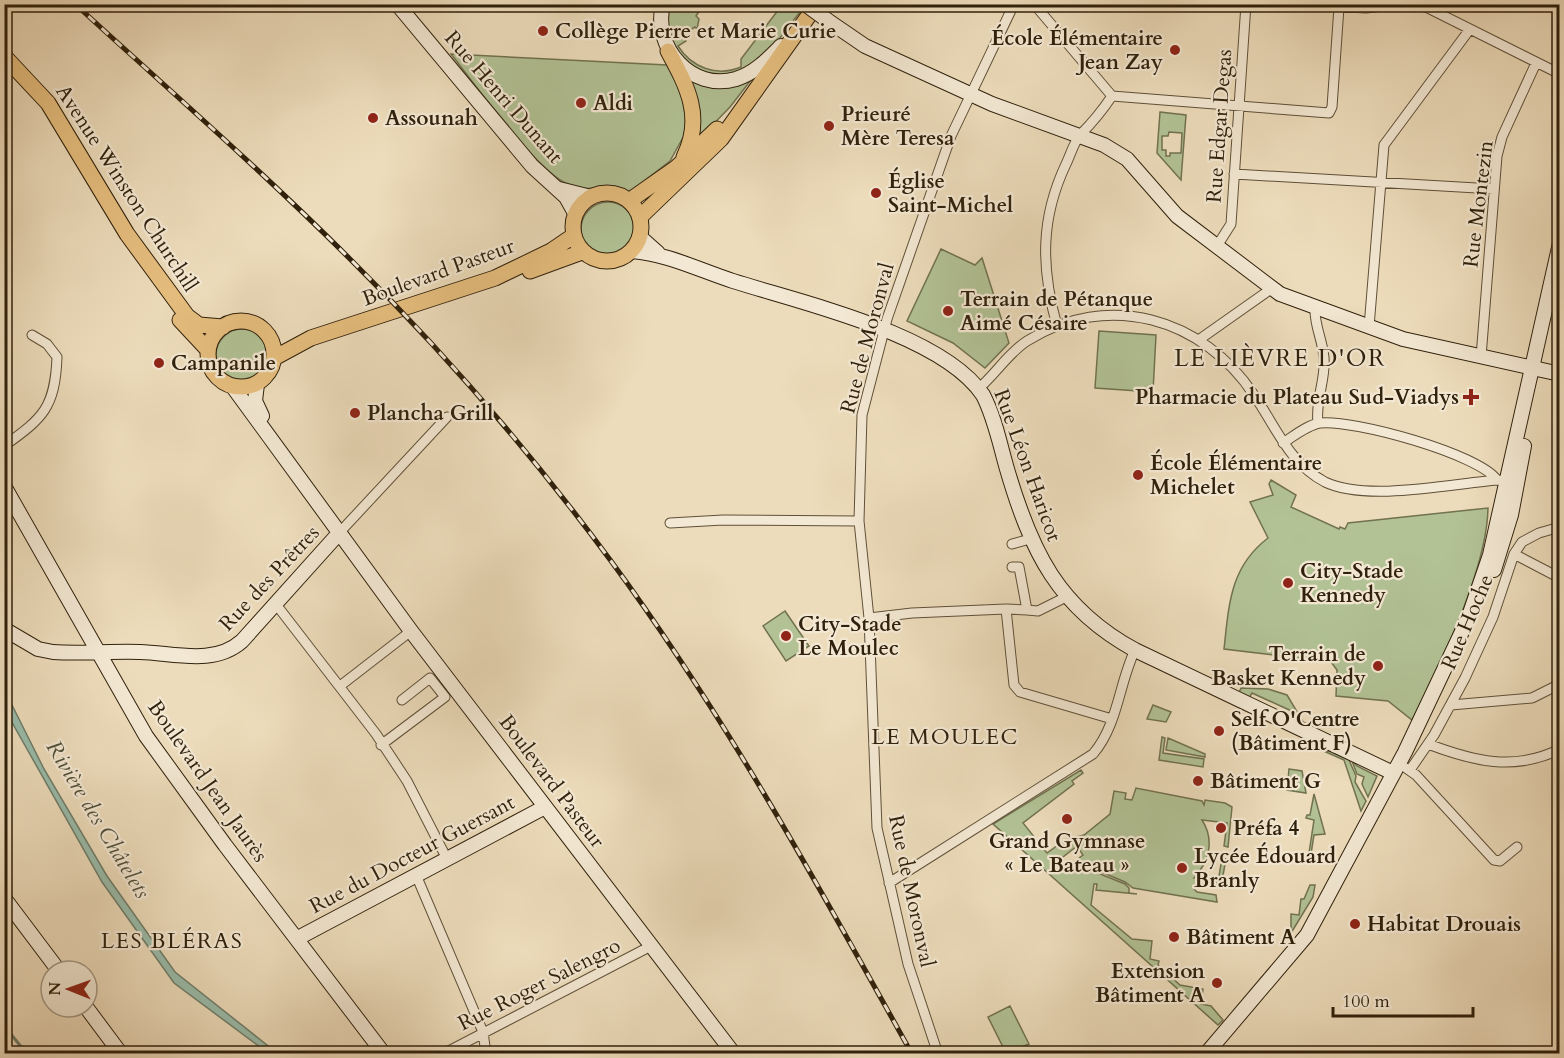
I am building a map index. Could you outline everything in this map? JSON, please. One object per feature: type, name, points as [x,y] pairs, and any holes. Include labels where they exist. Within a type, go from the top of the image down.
[{"type":"main road","points":[[630,201],[676,168],[729,116],[808,4]]},
{"type":"main road","points":[[640,217],[721,138],[817,4]]},
{"type":"main road","points":[[668,51],[689,92],[694,111],[692,136],[676,168]]},
{"type":"main road","name":"Avenue Winston Churchill","points":[[4,56],[48,103],[127,234],[187,316],[199,325],[223,327]]},
{"type":"main road","name":"Avenue Winston Churchill","points":[[4,65],[28,90],[53,122],[141,269],[181,321],[208,350]]},
{"type":"main road","points":[[611,193],[630,201],[640,217],[640,237],[632,251],[623,258],[602,262],[582,252],[573,236],[575,213],[591,197],[611,193]]},
{"type":"main road","name":"Boulevard Pasteur","points":[[311,338],[495,278],[551,252],[573,236]]},
{"type":"main road","points":[[495,278],[537,269],[582,252]]},
{"type":"main road","points":[[238,321],[249,322],[263,330],[270,338],[274,358],[269,373],[257,384],[233,387],[214,373],[209,362],[208,350],[213,337],[223,327],[238,321]]},
{"type":"main road","points":[[270,338],[311,338]]},
{"type":"main road","points":[[274,358],[311,338]]},
{"type":"street","name":"Rue Henri Dunant","points":[[397,4],[525,157],[557,188],[575,213]]},
{"type":"street","points":[[663,4],[660,27],[668,51],[691,72],[708,79],[722,81],[751,72],[781,45]]},
{"type":"street","points":[[808,4],[827,20],[887,50],[927,66],[953,86],[971,95],[1104,145],[1127,159],[1177,216],[1271,289],[1315,308],[1403,339],[1560,374]]},
{"type":"street","name":"Rue de Moronval","points":[[938,1053],[918,1001],[877,828],[869,618],[859,522],[861,415],[884,330],[951,136],[1014,4]]},
{"type":"street","points":[[1034,4],[1112,96],[1329,113],[1339,7]]},
{"type":"street","name":"Rue Edgar Degas","points":[[1217,246],[1231,224],[1237,106],[1246,4]]},
{"type":"street","points":[[1295,4],[1339,7],[1401,4]]},
{"type":"street","points":[[1420,4],[1560,74]]},
{"type":"street","points":[[1369,327],[1383,148],[1387,138],[1470,29]]},
{"type":"street","name":"Rue Montezin","points":[[1481,357],[1497,156],[1502,137],[1536,63]]},
{"type":"street","points":[[1057,326],[1045,272],[1046,226],[1058,183],[1079,137],[1089,129],[1112,96]]},
{"type":"street","points":[[1234,174],[1494,189]]},
{"type":"street","points":[[557,188],[591,197]]},
{"type":"street","name":"Rue Léon Haricot","points":[[640,237],[658,254]]},
{"type":"street","points":[[1537,369],[1560,243]]},
{"type":"street","name":"Rue Léon Haricot","points":[[632,251],[658,254],[884,330],[935,354],[978,388],[989,409],[1030,539],[1066,597],[1098,628],[1135,650],[1364,758],[1400,770]]},
{"type":"street","points":[[1206,1053],[1301,944],[1400,770],[1406,749],[1468,619],[1490,555],[1507,480],[1560,280]]},
{"type":"street","points":[[1200,339],[1271,289]]},
{"type":"street","points":[[1315,308],[1314,317],[1324,360],[1316,406],[1318,423]]},
{"type":"street","points":[[978,388],[1018,348],[1057,326],[1094,317],[1139,316],[1169,323],[1200,339],[1242,377],[1283,443],[1298,462],[1332,485],[1355,491],[1507,480]]},
{"type":"street","points":[[4,446],[35,424],[48,406],[57,357],[48,344],[32,335]]},
{"type":"street","points":[[257,384],[258,408],[310,479],[340,532]]},
{"type":"street","points":[[233,387],[340,532]]},
{"type":"street","name":"Rue des Prêtres","points":[[4,629],[44,651],[140,652],[205,656],[226,652],[242,641],[447,417]]},
{"type":"street","points":[[1283,443],[1318,423],[1369,427],[1455,455],[1507,480]]},
{"type":"street","name":"Boulevard Jean Jaurès","points":[[4,486],[101,653],[146,736],[225,845],[384,1053]]},
{"type":"street","points":[[670,523],[723,520],[859,522]]},
{"type":"street","name":"Rue Hoche","points":[[1400,770],[1425,747],[1451,705],[1493,617],[1514,554],[1522,542],[1560,526]]},
{"type":"street","name":"Boulevard Pasteur","points":[[340,532],[411,631],[730,1052]]},
{"type":"street","points":[[1012,544],[1030,539]]},
{"type":"street","points":[[1514,554],[1560,578]]},
{"type":"street","points":[[1012,567],[1019,567],[1023,575],[1027,610]]},
{"type":"street","points":[[1549,572],[1560,568]]},
{"type":"street","points":[[869,618],[1006,609],[1038,611],[1066,597]]},
{"type":"street","points":[[275,603],[340,686],[407,781],[447,859]]},
{"type":"street","points":[[1006,609],[1014,685],[1020,692],[1112,719]]},
{"type":"street","points":[[340,686],[411,631]]},
{"type":"street","points":[[889,883],[1091,756],[1112,719],[1124,675],[1135,650]]},
{"type":"street","points":[[381,745],[445,697],[430,678],[402,700]]},
{"type":"street","points":[[1451,705],[1532,698],[1560,684]]},
{"type":"street","points":[[1406,749],[1414,754],[1425,747],[1494,763],[1524,762],[1560,749]]},
{"type":"street","points":[[1364,758],[1383,760],[1406,749]]},
{"type":"street","points":[[1400,770],[1494,860],[1501,860],[1517,847]]},
{"type":"street","name":"Rue du Docteur Guersant","points":[[298,938],[545,807]]},
{"type":"street","points":[[416,875],[483,1032],[486,1053]]},
{"type":"street","points":[[4,898],[50,959]]},
{"type":"street","name":"Rue Roger Salengro","points":[[443,1053],[651,946]]},
{"type":"street","points":[[95,1019],[121,1053]]},
{"type":"shaded area","points":[[669,5],[703,5],[696,16],[699,19],[697,29],[695,27],[683,34],[686,41],[678,46],[690,60],[714,71],[741,67],[741,59],[782,5],[792,5],[801,11],[755,65],[731,74],[715,75],[700,71],[687,63],[677,52],[670,38],[667,22]]},
{"type":"shaded area","points":[[451,54],[667,65],[678,81],[691,123],[670,161],[631,191],[611,188],[584,189],[556,177],[524,146]]},
{"type":"shaded area","points":[[751,80],[730,107],[694,144],[691,83]]},
{"type":"shaded area","points":[[1160,112],[1186,115],[1181,180],[1157,153]],"holes":[[[1169,132],[1182,133],[1181,153],[1170,153],[1170,156],[1166,156],[1166,150],[1162,150],[1162,136],[1168,136]]]},
{"type":"shaded area","points":[[603,202],[613,202],[623,206],[631,214],[635,229],[631,244],[623,252],[613,256],[603,256],[593,252],[585,244],[581,234],[581,224],[585,214],[593,206]]},
{"type":"shaded area","points":[[941,249],[975,265],[982,258],[1009,343],[985,368],[953,343],[907,321]]},
{"type":"shaded area","points":[[237,329],[247,329],[257,333],[264,340],[268,355],[264,370],[257,377],[247,381],[237,381],[227,377],[220,370],[216,360],[216,350],[220,340],[227,333]]},
{"type":"shaded area","points":[[1099,331],[1156,335],[1153,392],[1095,388]]},
{"type":"shaded area","points":[[1271,480],[1296,495],[1291,507],[1339,529],[1340,527],[1345,529],[1348,523],[1488,508],[1486,532],[1471,587],[1436,673],[1412,720],[1388,701],[1336,696],[1337,670],[1331,662],[1224,649],[1230,602],[1239,574],[1255,549],[1268,538],[1250,502],[1273,495],[1269,484]]},
{"type":"shaded area","name":"City-Stade Le Moulec","points":[[785,611],[809,646],[786,661],[763,626]]},
{"type":"shaded area","points":[[1241,688],[1268,689],[1287,695],[1302,720],[1298,719],[1296,713],[1252,693],[1249,698],[1239,693]]},
{"type":"shaded area","points":[[4,689],[44,769],[107,876],[175,972],[277,1053],[268,1053],[174,983],[102,882],[5,710]]},
{"type":"shaded area","points":[[1153,705],[1171,712],[1166,722],[1147,719]]},
{"type":"shaded area","points":[[1162,737],[1165,738],[1163,753],[1204,759],[1203,767],[1159,760]]},
{"type":"shaded area","points":[[1168,738],[1205,754],[1205,757],[1166,750]]},
{"type":"shaded area","points":[[1329,751],[1349,760],[1356,776],[1355,782],[1366,801],[1361,811],[1344,760],[1326,752]]},
{"type":"shaded area","points":[[1352,761],[1377,776],[1368,797],[1362,784],[1364,777],[1357,774]]},
{"type":"shaded area","points":[[1289,769],[1302,771],[1306,793],[1287,790]]},
{"type":"shaded area","points":[[1081,770],[1083,773],[1072,781],[1074,784],[1023,823],[1047,853],[1065,840],[1084,835],[1110,814],[1114,791],[1126,793],[1125,799],[1132,800],[1136,788],[1202,801],[1204,805],[1205,800],[1225,803],[1232,807],[1228,847],[1224,846],[1227,823],[1202,820],[1208,835],[1207,858],[1194,878],[1218,882],[1222,858],[1226,859],[1221,886],[1198,884],[1193,888],[1197,892],[1216,895],[1217,902],[1133,888],[1125,882],[1075,861],[1083,855],[1077,846],[1058,861],[1064,869],[1073,863],[1125,884],[1129,888],[1129,893],[1137,894],[1096,890],[1097,884],[1094,884],[1091,905],[1132,939],[1152,941],[1150,959],[1159,961],[1158,965],[1180,985],[1203,989],[1201,1004],[1211,1006],[1223,1020],[1218,1025],[993,824]]},
{"type":"shaded area","points":[[1314,794],[1325,834],[1314,835],[1311,854],[1309,853],[1314,820],[1306,818],[1310,815]]},
{"type":"shaded area","points":[[1310,885],[1315,885],[1313,897],[1291,933],[1291,914],[1299,915],[1301,899],[1304,899]]},
{"type":"shaded area","points":[[1010,1006],[1029,1044],[1006,1053],[988,1017]]},
{"type":"waterway","points":[[4,1033],[10,1033],[27,1054]]},
{"type":"railway","points":[[75,4],[248,161],[349,258],[453,367],[550,482],[653,620],[732,741],[806,865],[912,1054]]},
{"type":"place","name":"Collège Pierre et Marie Curie","points":[[543,31]]},
{"type":"place","name":"École Élémentaire Jean Zay","points":[[1175,50]]},
{"type":"place","name":"Aldi","points":[[581,103]]},
{"type":"place","name":"Assounah","points":[[373,118]]},
{"type":"place","name":"Prieuré Mère Teresa","points":[[829,126]]},
{"type":"place","name":"Église Saint-Michel","points":[[876,193]]},
{"type":"place","name":"Terrain de Pétanque Aimé Césaire","points":[[948,311]]},
{"type":"place","name":"Campanile","points":[[159,363]]},
{"type":"place","name":"Pharmacie du Plateau Sud-Viadys","points":[[1471,397]]},
{"type":"place","name":"Plancha Grill","points":[[355,413]]},
{"type":"place","name":"École Élémentaire Michelet","points":[[1138,475]]},
{"type":"place","name":"City-Stade Kennedy","points":[[1288,583]]},
{"type":"place","name":"City-Stade Le Moulec","points":[[786,636]]},
{"type":"place","name":"Terrain de Basket Kennedy","points":[[1378,666]]},
{"type":"place","name":"Self O'Centre (Bâtiment F)","points":[[1219,731]]},
{"type":"place","name":"Bâtiment G","points":[[1198,781]]},
{"type":"place","name":"Grand Gymnase « Le Bateau »","points":[[1067,819]]},
{"type":"place","name":"Préfa 4","points":[[1221,828]]},
{"type":"place","name":"Lycée Édouard Branly","points":[[1182,868]]},
{"type":"place","name":"Habitat Drouais","points":[[1355,924]]},
{"type":"place","name":"Bâtiment A","points":[[1174,937]]},
{"type":"place","name":"Extension Bâtiment A","points":[[1217,983]]},
{"type":"district","name":"LE LIÈVRE D'OR","points":[[1280,358]]},
{"type":"district","name":"LE MOULEC","points":[[945,736]]},
{"type":"district","name":"LES BLÉRAS","points":[[172,940]]},
{"type":"water label","name":"Rivière des Châtelets","points":[[99,819]]}]
